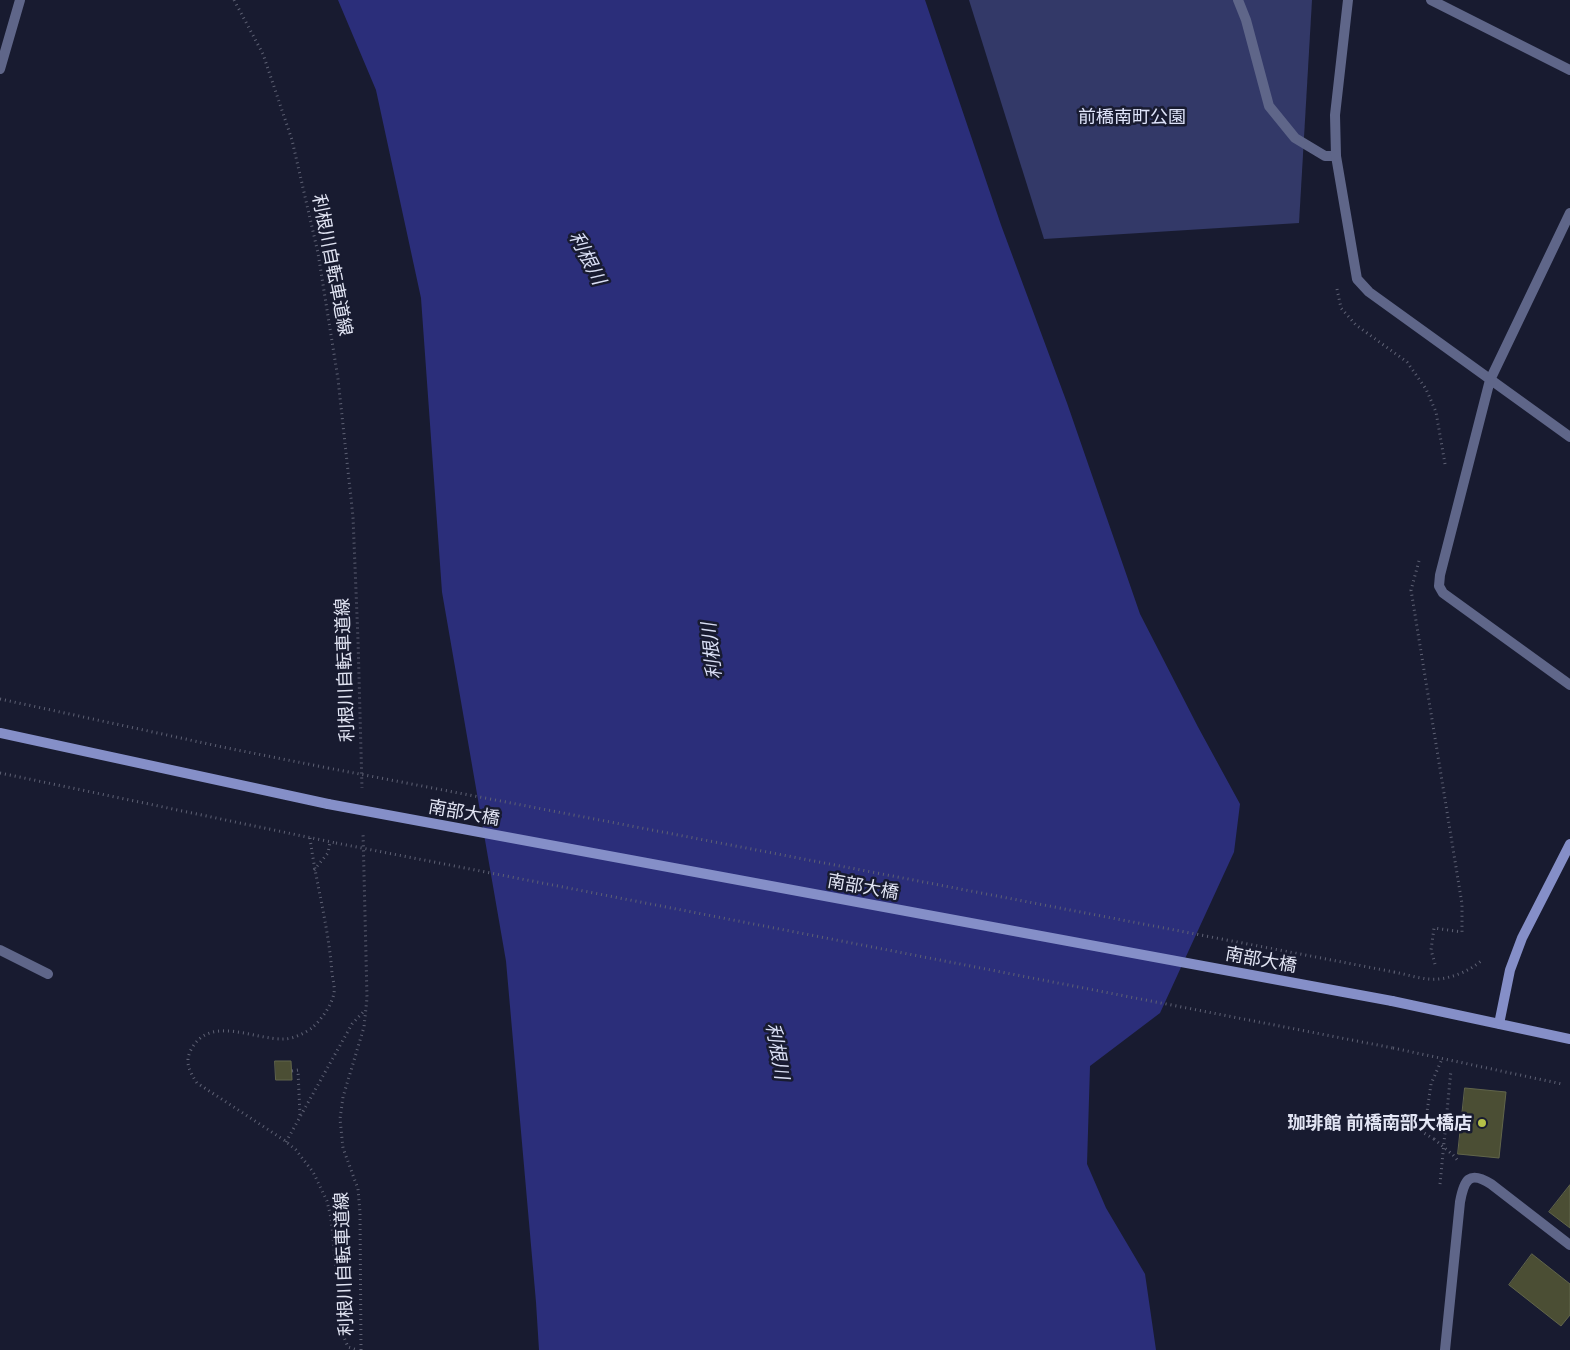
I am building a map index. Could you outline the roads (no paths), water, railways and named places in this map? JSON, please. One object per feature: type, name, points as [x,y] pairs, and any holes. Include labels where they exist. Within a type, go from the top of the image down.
[{"type":"street","points":[[0,69],[20,0]]},
{"type":"street","points":[[1238,0],[1246,20],[1269,106],[1295,138],[1325,156],[1336,156]]},
{"type":"street","points":[[1348,0],[1335,115],[1336,156],[1357,279],[1369,292],[1570,437]]},
{"type":"street","points":[[1431,0],[1570,70]]},
{"type":"street","points":[[1570,212],[1490,380],[1440,575],[1439,586],[1443,593],[1570,685]]},
{"type":"street","name":"南部大橋","points":[[0,733],[328,804],[1392,1001],[1570,1038]]},
{"type":"street","points":[[1498,1024],[1510,970],[1522,938],[1570,844]]},
{"type":"street","points":[[0,950],[48,974]]},
{"type":"street","points":[[1445,1350],[1460,1202],[1462,1191],[1468,1179],[1472,1176],[1478,1177],[1491,1184],[1570,1245]]},
{"type":"water","name":"利根川","points":[[338,0],[925,0],[1001,225],[1067,403],[1140,614],[1240,804],[1234,852],[1160,1013],[1090,1066],[1087,1164],[1106,1208],[1145,1274],[1156,1350],[539,1350],[506,961],[442,592],[421,298],[376,90]]},
{"type":"place","name":"珈琲館 前橋南部大橋店","points":[[1482,1123]]},
{"type":"park label","name":"前橋南町公園","points":[[1132,117]]}]
